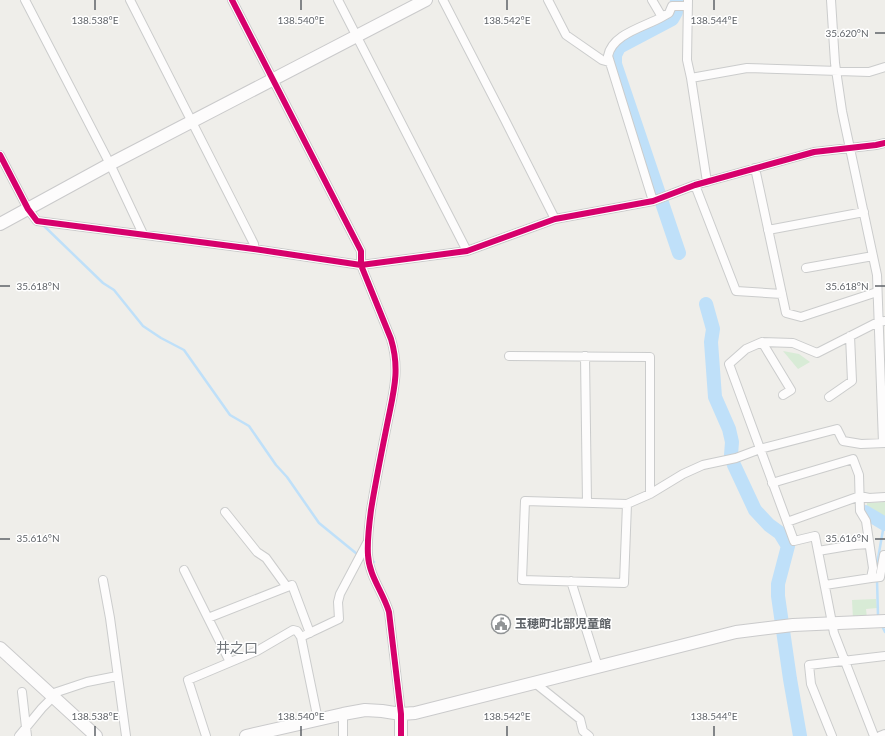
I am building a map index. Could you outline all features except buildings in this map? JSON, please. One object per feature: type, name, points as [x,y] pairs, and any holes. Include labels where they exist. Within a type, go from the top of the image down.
[{"type":"street","points":[[25,0],[110,164],[143,234]]},
{"type":"street","points":[[130,0],[254,244],[254,249]]},
{"type":"street","points":[[232,0],[361,251],[361,265],[392,339],[397,372],[374,494],[368,542],[368,556],[370,570],[386,602],[389,612],[401,714],[401,736]]},
{"type":"street","points":[[338,0],[467,251]]},
{"type":"street","points":[[0,224],[110,164],[426,0]]},
{"type":"street","points":[[443,0],[506,120],[555,219]]},
{"type":"street","points":[[548,0],[566,35],[602,60],[609,62]]},
{"type":"street","points":[[652,0],[662,17]]},
{"type":"street","points":[[627,504],[624,583],[522,580],[525,501],[627,504],[650,494],[683,474],[704,465],[830,430],[837,429],[843,441],[861,444],[884,443],[881,322],[877,292],[877,275],[842,111],[835,63],[831,0]]},
{"type":"street","points":[[657,200],[608,56],[609,51],[616,41],[669,13],[672,6],[687,4],[687,60],[707,182]]},
{"type":"street","points":[[691,78],[747,68],[868,72],[885,67]]},
{"type":"street","points":[[0,155],[28,209],[37,221],[254,249],[361,265],[467,251],[555,219],[657,200],[695,185],[814,152],[885,143]]},
{"type":"street","points":[[755,168],[786,313],[801,317],[877,292]]},
{"type":"street","points":[[695,185],[736,291],[782,294]]},
{"type":"street","points":[[768,230],[864,212]]},
{"type":"street","points":[[806,268],[873,256]]},
{"type":"street","points":[[874,736],[846,660],[834,633],[815,536],[794,541],[729,364],[746,349],[762,342],[793,343],[817,353],[881,322]]},
{"type":"street","points":[[828,397],[852,381],[850,336]]},
{"type":"street","points":[[762,342],[791,390],[783,395]]},
{"type":"street","points":[[509,356],[650,357],[650,494]]},
{"type":"street","points":[[585,356],[587,503]]},
{"type":"street","points":[[772,483],[853,459],[858,475],[860,511],[866,521],[873,568],[871,578]]},
{"type":"street","points":[[786,522],[860,496],[869,498],[885,497]]},
{"type":"street","points":[[225,512],[257,552],[266,558],[287,587]]},
{"type":"street","points":[[301,637],[339,619],[338,602],[340,594],[368,542]]},
{"type":"street","points":[[818,551],[869,544]]},
{"type":"street","points":[[825,585],[880,577],[885,555]]},
{"type":"street","points":[[184,570],[230,662]]},
{"type":"street","points":[[103,580],[110,618],[126,736]]},
{"type":"street","points":[[571,581],[598,666]]},
{"type":"street","points":[[208,618],[292,585],[310,633]]},
{"type":"street","points":[[246,736],[365,710],[401,714],[415,713],[736,632],[793,625],[885,621]]},
{"type":"street","points":[[206,736],[188,680],[257,651],[293,630],[297,631],[301,637],[318,720]]},
{"type":"street","points":[[0,648],[92,734]]},
{"type":"street","points":[[832,736],[811,684],[809,665],[885,656]]},
{"type":"street","points":[[19,736],[26,732],[52,696],[87,682],[117,676]]},
{"type":"street","points":[[535,683],[580,719],[584,731],[589,736]]},
{"type":"street","points":[[22,692],[26,732]]},
{"type":"street","points":[[343,714],[343,736]]},
{"type":"street","points":[[880,736],[885,734]]},
{"type":"green space","points":[[783,351],[799,354],[810,362],[798,369]]},
{"type":"green space","points":[[885,502],[885,522],[867,512],[867,503]]},
{"type":"green space","points":[[876,599],[877,608],[866,609],[867,618],[853,619],[852,600]]},
{"type":"waterway","points":[[677,0],[676,12],[672,19],[619,47],[615,55],[615,64],[679,253]]},
{"type":"waterway","points":[[42,224],[103,283],[114,290],[143,326],[161,338],[184,350],[230,415],[249,426],[319,523],[357,554],[374,562]]},
{"type":"waterway","points":[[706,304],[713,329],[711,342],[715,397],[729,429],[732,442],[731,455],[734,465],[755,510],[769,525],[780,533],[788,546],[778,584],[778,596],[800,736]]},
{"type":"waterway","points":[[865,512],[885,524]]},
{"type":"waterway","points":[[876,570],[885,525]]},
{"type":"waterway","points":[[877,580],[878,615]]},
{"type":"waterway","points":[[882,626],[885,632]]},
{"type":"cycle path","points":[[232,0],[361,251],[361,265],[394,350],[396,370],[394,389],[371,510],[368,532],[368,549],[371,570],[389,612],[401,714],[401,736]]},
{"type":"cycle path","points":[[0,155],[28,209],[37,221],[254,249],[361,265],[467,251],[555,219],[653,201],[695,185],[814,152],[885,143]]},
{"type":"place","name":"玉穂町北部児童館","points":[[501,624]]},
{"type":"district","name":"井之口","points":[[237,648]]}]
